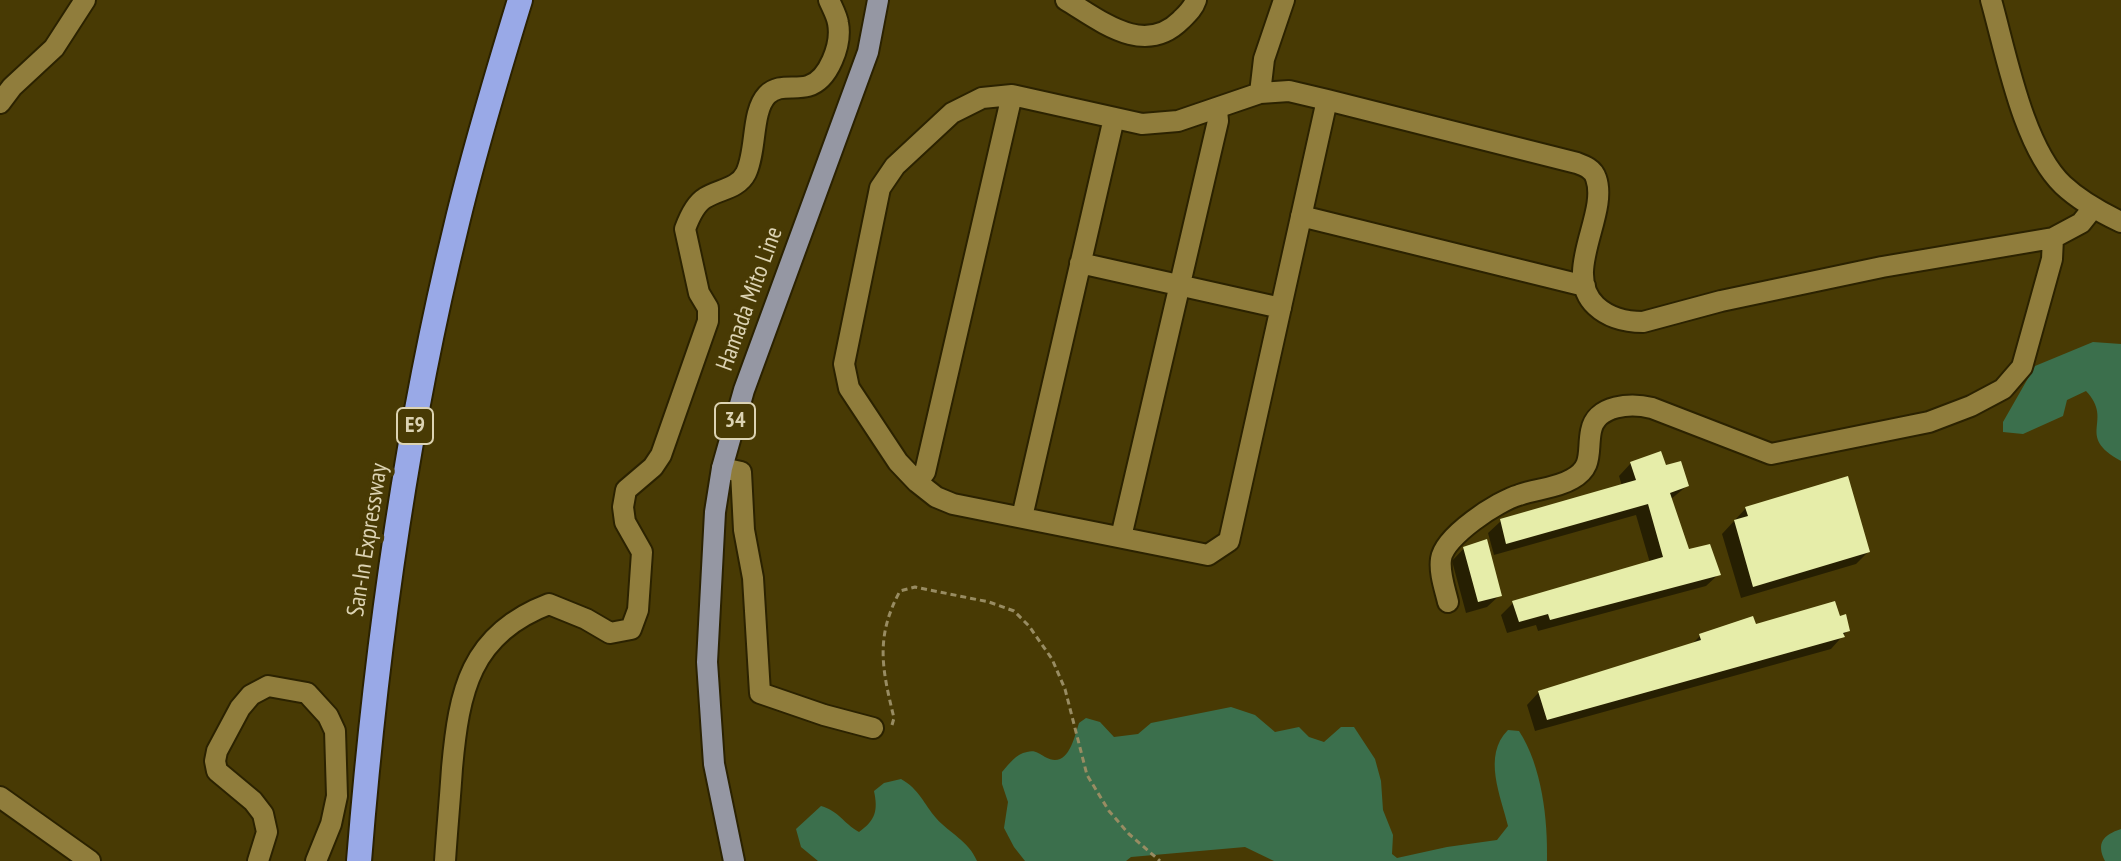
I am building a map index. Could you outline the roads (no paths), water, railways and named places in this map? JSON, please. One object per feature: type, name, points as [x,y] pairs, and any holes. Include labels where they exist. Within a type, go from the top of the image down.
[{"type":"highway","name":"San-In Expressway","points":[[359,861],[368,746],[390,566],[419,402],[455,228],[520,0]]},
{"type":"main road","name":"Hamada Mito Line","points":[[734,861],[714,764],[708,712],[708,615],[715,512],[722,468],[744,390],[868,52],[878,0]]},
{"type":"street","points":[[0,103],[12,87],[54,48],[85,0]]},
{"type":"street","points":[[445,861],[456,720],[466,679],[480,653],[525,613],[549,604],[610,633],[631,629],[638,610],[642,552],[625,522],[623,507],[626,490],[653,467],[661,455],[708,321],[708,308],[699,293],[685,229],[702,199],[740,182],[746,173],[754,151],[758,110],[766,96],[779,87],[805,87],[816,83],[828,72],[839,24],[829,0]]},
{"type":"street","points":[[1066,0],[1117,30],[1148,38],[1173,28],[1194,7],[1196,0]]},
{"type":"street","points":[[1260,93],[1264,59],[1284,0]]},
{"type":"street","points":[[1991,0],[2024,114],[2040,153],[2062,184],[2093,208],[2121,222]]},
{"type":"street","points":[[1327,100],[1229,541],[1208,555],[953,504],[936,497],[898,462],[849,388],[844,364],[880,188],[895,166],[952,113],[982,98],[1012,95],[1142,124],[1178,121],[1260,93],[1289,91],[1327,100],[1587,166],[1595,175],[1598,187],[1585,254],[1585,286],[1592,302],[1606,314],[1643,322],[1721,301],[1882,267],[2053,238],[2081,223],[2093,208]]},
{"type":"street","points":[[917,482],[925,472],[1012,95]]},
{"type":"street","points":[[1121,537],[1181,286],[1218,121],[1217,110]]},
{"type":"street","points":[[1022,517],[1114,118]]},
{"type":"street","points":[[1301,216],[1585,286]]},
{"type":"street","points":[[1448,602],[1441,557],[1458,532],[1515,496],[1571,480],[1583,471],[1590,461],[1591,429],[1597,419],[1613,407],[1638,404],[1652,408],[1771,454],[1929,422],[1971,406],[2003,389],[2022,367],[2052,259],[2053,238]]},
{"type":"street","points":[[1080,263],[1281,308]]},
{"type":"street","points":[[722,468],[741,472],[744,530],[753,578],[760,693],[873,728]]},
{"type":"street","points":[[258,861],[267,832],[263,814],[253,801],[217,771],[215,761],[217,751],[240,708],[251,695],[268,686],[307,693],[328,716],[335,731],[337,796],[331,824],[316,861]]},
{"type":"street","points":[[0,797],[90,861]]}]
